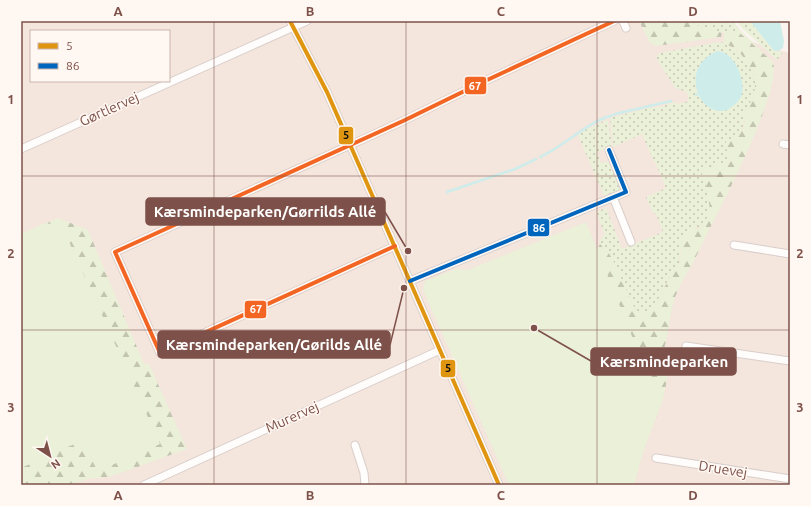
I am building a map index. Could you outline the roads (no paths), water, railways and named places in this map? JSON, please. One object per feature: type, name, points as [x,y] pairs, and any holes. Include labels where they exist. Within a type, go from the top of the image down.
[{"type":"street","name":"Gørtlervej","points":[[170,80],[292,24],[307,21]]},
{"type":"street","points":[[395,246],[160,353],[114,252],[402,121],[614,21]]},
{"type":"street","points":[[292,24],[327,92],[499,485]]},
{"type":"street","name":"Gørtlervej","points":[[21,149],[166,82]]},
{"type":"street","points":[[410,281],[626,192],[609,150]]},
{"type":"street","points":[[613,198],[631,242]]},
{"type":"street","points":[[734,245],[790,254]]},
{"type":"street","points":[[686,346],[790,361]]},
{"type":"street","name":"Murervej","points":[[144,485],[440,350]]},
{"type":"street","points":[[355,445],[364,473],[365,485]]},
{"type":"street","name":"Druevej","points":[[656,458],[790,479]]},
{"type":"water","points":[[750,21],[780,21],[784,41],[783,48],[778,51],[774,51]]},
{"type":"water","points":[[717,51],[725,53],[734,61],[742,79],[741,97],[730,108],[723,111],[714,110],[707,106],[701,100],[696,85],[696,76],[702,62]]},
{"type":"waterway","points":[[615,114],[671,101]]},
{"type":"waterway","points":[[540,157],[593,123],[613,115]]},
{"type":"waterway","points":[[447,192],[515,169],[536,159]]},
{"type":"place","name":"Kærsmindeparken/Gørrilds Allé","points":[[408,251]]},
{"type":"place","name":"Kærsmindeparken/Gørilds Allé","points":[[404,288]]},
{"type":"place","name":"Kærsmindeparken","points":[[534,328]]}]
